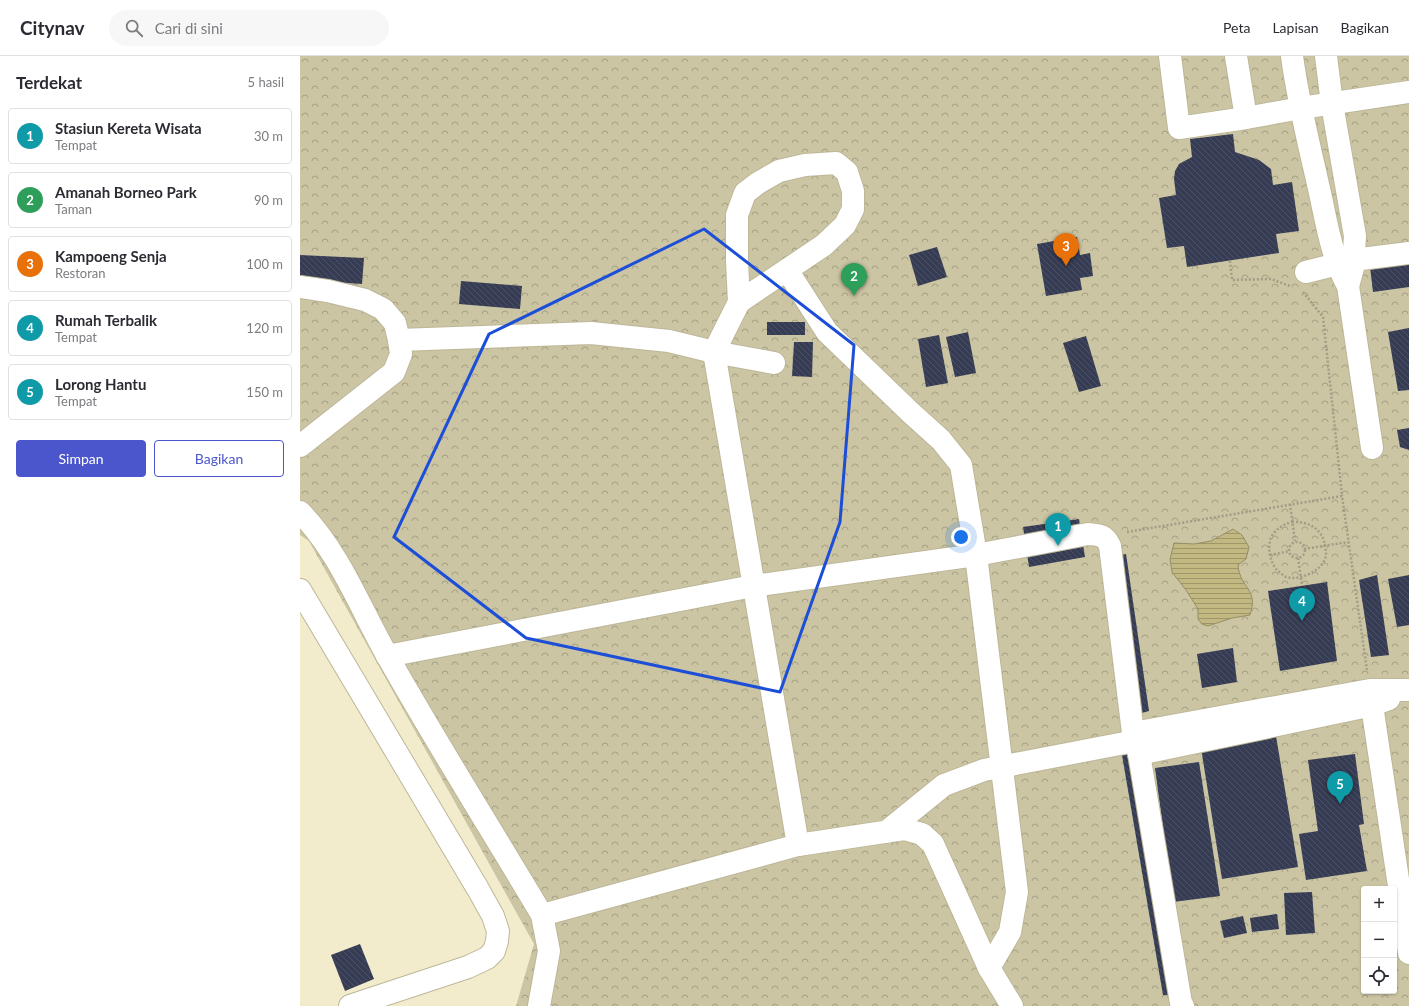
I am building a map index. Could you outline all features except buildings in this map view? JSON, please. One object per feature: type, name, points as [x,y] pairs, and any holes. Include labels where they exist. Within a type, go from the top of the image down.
[{"type":"street","points":[[1170,56],[1179,128],[1409,92]]},
{"type":"street","points":[[1236,56],[1246,118]]},
{"type":"street","points":[[1292,56],[1301,108],[1345,262],[1353,268],[1348,286],[1372,448]]},
{"type":"street","points":[[1326,56],[1332,104],[1355,236],[1345,262]]},
{"type":"street","points":[[739,302],[824,245],[846,226],[853,209],[853,191],[847,172],[836,163],[805,165],[779,171],[758,183],[745,193],[737,215],[739,302],[714,352],[798,845]]},
{"type":"street","points":[[1301,284],[1345,262],[1409,253]]},
{"type":"street","points":[[787,270],[827,332],[941,440],[961,465],[976,555],[1017,892],[1010,932],[989,968]]},
{"type":"street","points":[[300,287],[328,291],[365,300],[383,309],[395,323],[401,354],[394,372],[300,446]]},
{"type":"street","points":[[399,340],[591,333],[668,341],[714,352],[774,363]]},
{"type":"street","points":[[300,512],[317,531],[339,564],[387,656],[542,915],[548,951],[539,1006]]},
{"type":"street","points":[[387,656],[753,586],[976,555],[1088,534],[1103,536],[1110,546],[1136,743],[1181,1003],[1183,1006]]},
{"type":"street","points":[[300,590],[478,889],[493,916],[498,931],[494,951],[487,958],[468,967],[350,1006]]},
{"type":"street","points":[[886,832],[944,785],[984,770],[1136,743],[1409,691]]},
{"type":"street","points":[[1371,698],[1409,953]]},
{"type":"street","points":[[542,915],[798,845],[904,829],[922,834],[933,844],[989,968],[1012,1006]]},
{"type":"path","points":[[1230,261],[1232,280],[1271,279],[1301,284],[1323,317],[1342,496],[1371,698]]},
{"type":"path","points":[[1103,536],[1342,496]]},
{"type":"path","points":[[1290,504],[1295,541]]},
{"type":"path","points":[[1292,522],[1309,524],[1315,528],[1325,541],[1325,545],[1326,552],[1324,561],[1317,569],[1311,574],[1291,578],[1284,576],[1276,569],[1270,555],[1270,543],[1273,534],[1279,527],[1292,522]]},
{"type":"path","points":[[1295,541],[1301,543],[1304,549],[1303,555],[1298,558]]},
{"type":"path","points":[[1295,541],[1290,544],[1289,549],[1291,554],[1295,558],[1298,558]]},
{"type":"path","points":[[1304,549],[1348,542]]},
{"type":"path","points":[[1270,555],[1290,551]]},
{"type":"path","points":[[1298,558],[1302,586]]},
{"type":"highlighted area","points":[[704,229],[854,345],[840,522],[780,692],[526,638],[394,537],[489,334]]},
{"type":"green space","points":[[300,56],[1409,56],[1409,1006],[516,1006],[534,944],[309,541],[300,535]]},
{"type":"shaded area","points":[[1233,529],[1242,535],[1249,547],[1246,559],[1238,565],[1239,573],[1251,594],[1252,606],[1250,615],[1232,618],[1208,626],[1202,624],[1198,619],[1198,609],[1172,572],[1170,559],[1174,543],[1194,544],[1211,541]]},
{"type":"place","name":"Kampoeng Senja","points":[[1066,266]]},
{"type":"place","name":"Amanah Borneo Park","points":[[854,296]]},
{"type":"place","name":"Stasiun Kereta Wisata","points":[[1058,546]]},
{"type":"place","name":"Rumah Terbalik","points":[[1302,621]]},
{"type":"place","name":"Lorong Hantu","points":[[1340,804]]}]
